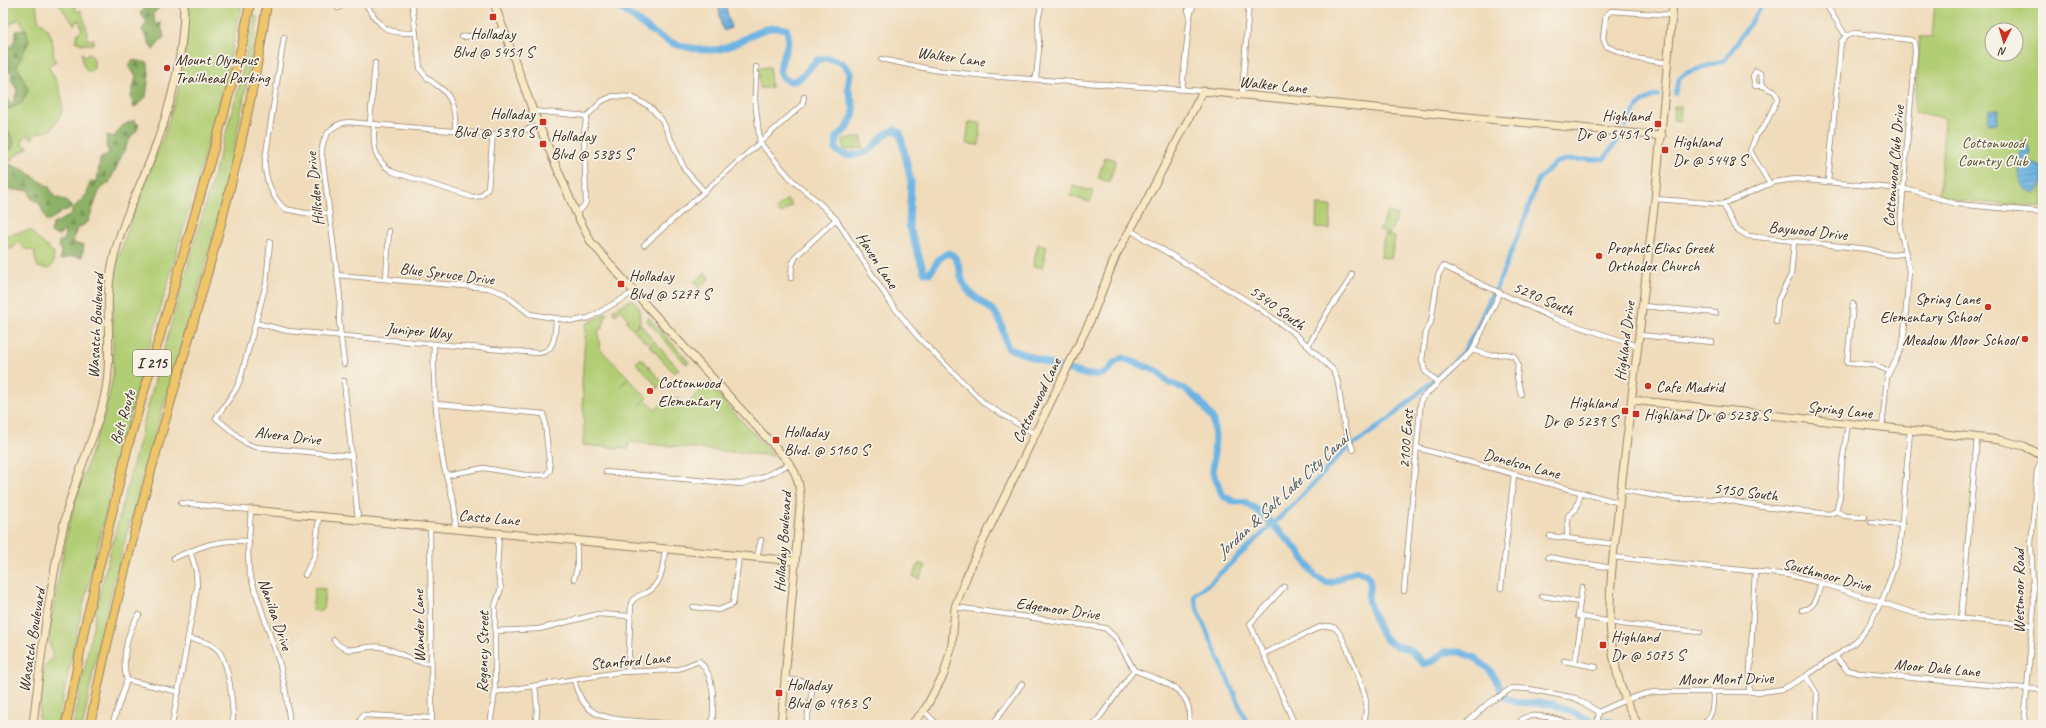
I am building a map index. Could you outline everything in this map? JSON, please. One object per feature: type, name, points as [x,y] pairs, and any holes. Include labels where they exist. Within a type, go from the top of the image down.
[{"type":"highway","name":"Belt Route","points":[[66,725],[85,626],[128,446],[223,117],[243,41],[250,3]]},
{"type":"highway","name":"I 215","points":[[90,725],[114,612],[156,454],[218,236],[256,68],[267,3]]},
{"type":"street","name":"Wasatch Boulevard","points":[[33,725],[43,646],[64,528],[73,493],[100,415],[106,388],[110,354],[109,288],[113,261],[120,234],[156,146],[167,110],[180,50],[184,3]]},
{"type":"street","points":[[338,8],[346,3]]},
{"type":"street","points":[[365,3],[376,20],[386,29],[397,33],[416,33]]},
{"type":"street","points":[[412,3],[420,68],[425,77],[443,90],[451,100],[455,113],[455,131]]},
{"type":"street","name":"Holladay Boulevard","points":[[494,3],[533,111],[576,213],[594,246],[790,464],[797,475],[801,491],[781,725]]},
{"type":"street","points":[[1036,78],[1039,49],[1038,20],[1042,3]]},
{"type":"street","points":[[1189,3],[1188,10],[1190,15]]},
{"type":"street","points":[[1182,89],[1190,15],[1194,3]]},
{"type":"street","points":[[1242,94],[1249,3]]},
{"type":"street","name":"Highland Drive","points":[[1638,725],[1625,700],[1614,663],[1609,621],[1613,557],[1662,136],[1673,3]]},
{"type":"street","points":[[1827,6],[1846,36],[1841,42],[1840,50],[1828,182]]},
{"type":"street","points":[[1668,63],[1630,56],[1608,47],[1604,43],[1603,38],[1606,15],[1611,11],[1672,16]]},
{"type":"street","points":[[462,37],[490,34],[503,29]]},
{"type":"street","name":"Cottonwood Club Drive","points":[[1846,36],[1855,33],[1908,38],[1914,42],[1915,51],[1900,234],[1906,253],[1909,277],[1904,335],[1899,353],[1889,371],[1882,428]]},
{"type":"street","points":[[284,37],[265,160],[266,175],[270,186],[285,209],[305,213],[329,213]]},
{"type":"street","name":"Walker Lane","points":[[882,59],[954,72],[1242,94],[1404,112],[1662,136]]},
{"type":"street","points":[[375,64],[372,124],[374,151],[382,164],[393,172],[472,197],[481,196],[488,188],[493,134]]},
{"type":"street","points":[[756,68],[755,100],[760,143]]},
{"type":"street","points":[[1763,86],[1776,92],[1778,99],[1765,125],[1756,136],[1750,151],[1770,184]]},
{"type":"street","name":"Cottonwood Lane","points":[[911,725],[924,711],[939,688],[947,666],[952,645],[955,607],[970,568],[1091,319],[1111,265],[1203,91]]},
{"type":"street","points":[[576,213],[584,206],[586,202],[584,132],[587,116],[602,101],[613,96],[631,98],[648,106],[662,120],[685,170],[704,191]]},
{"type":"street","points":[[644,245],[798,108],[804,97]]},
{"type":"street","points":[[533,111],[587,116]]},
{"type":"street","name":"Hillsden Drive","points":[[344,364],[340,336],[340,297],[322,155],[324,138],[331,129],[341,123],[351,122],[493,134],[514,134],[539,125]]},
{"type":"street","name":"Haven Lane","points":[[760,143],[793,181],[836,219],[890,302],[909,327],[985,404],[1035,434]]},
{"type":"street","points":[[1655,198],[1723,204],[1770,184],[1791,179],[1921,191],[1956,204],[2043,212]]},
{"type":"street","name":"Baywood Drive","points":[[1723,204],[1730,221],[1742,233],[1756,238],[1867,249],[1892,256],[1906,253]]},
{"type":"street","points":[[791,278],[792,265],[796,256],[836,219]]},
{"type":"street","name":"5340 South","points":[[1130,230],[1254,305],[1294,333],[1308,346],[1336,375],[1344,425],[1353,450]]},
{"type":"street","points":[[386,279],[389,231]]},
{"type":"street","name":"Alvera Drive","points":[[270,242],[266,281],[239,384],[216,415],[217,420],[246,443],[255,447],[352,456]]},
{"type":"street","points":[[1776,322],[1778,300],[1790,275],[1794,242]]},
{"type":"street","name":"5290 South","points":[[1435,380],[1425,371],[1422,360],[1426,332],[1432,322],[1438,276],[1442,266],[1553,318],[1638,346]]},
{"type":"street","name":"Blue Spruce Drive","points":[[337,274],[492,289],[506,295],[530,314],[572,321],[586,320],[634,292]]},
{"type":"street","points":[[1308,346],[1352,274]]},
{"type":"street","name":"2100 East","points":[[1404,591],[1418,448],[1421,399],[1435,380],[1472,350],[1496,292]]},
{"type":"street","points":[[1854,304],[1847,363],[1875,365],[1889,371]]},
{"type":"street","points":[[1643,306],[1716,313]]},
{"type":"street","name":"Juniper Way","points":[[256,323],[288,331],[543,353],[553,344],[556,319]]},
{"type":"street","points":[[1639,335],[1712,342]]},
{"type":"street","points":[[434,344],[433,368],[442,452],[454,510],[454,528]]},
{"type":"street","points":[[1472,350],[1489,355],[1506,354],[1514,356],[1518,364],[1517,378],[1521,394]]},
{"type":"street","points":[[344,381],[358,520]]},
{"type":"street","name":"Spring Lane","points":[[1632,400],[2012,442],[2024,446],[2043,457]]},
{"type":"street","points":[[437,404],[544,414],[549,465],[548,474],[541,476],[525,475],[484,468],[446,475]]},
{"type":"street","points":[[1836,511],[1840,496],[1842,463],[1848,424]]},
{"type":"street","name":"Moor Mont Drive","points":[[1599,712],[1625,700],[1655,692],[1749,692],[1783,689],[1806,676],[1852,645],[1862,635],[1881,603],[1896,565],[1902,525],[1910,431]]},
{"type":"street","points":[[1961,619],[1977,438]]},
{"type":"street","name":"Donelson Lane","points":[[1418,448],[1620,503]]},
{"type":"street","name":"Westmoor Road","points":[[2024,725],[2034,601],[2031,549],[2037,471],[2043,457]]},
{"type":"street","points":[[606,472],[741,484],[760,478],[790,464]]},
{"type":"street","points":[[1501,588],[1514,474]]},
{"type":"street","name":"5150 South","points":[[1622,490],[1676,500],[1713,499],[1773,508],[1830,514],[1836,511],[1845,516],[1865,517]]},
{"type":"street","points":[[1567,538],[1568,516],[1575,511],[1581,492]]},
{"type":"street","name":"Casto Lane","points":[[181,503],[577,539],[795,561]]},
{"type":"street","name":"Naniloa Drive","points":[[252,510],[248,559],[250,577],[280,665],[286,693],[290,725]]},
{"type":"street","points":[[305,575],[314,555],[319,516]]},
{"type":"street","points":[[1871,522],[1902,525]]},
{"type":"street","name":"Wander Lane","points":[[430,526],[432,725]]},
{"type":"street","name":"Regency Street","points":[[490,725],[495,692],[495,606],[501,586],[497,567],[499,532]]},
{"type":"street","points":[[1550,536],[1615,544]]},
{"type":"street","points":[[574,579],[577,568],[577,539]]},
{"type":"street","points":[[174,558],[208,544],[223,540],[249,541]]},
{"type":"street","points":[[757,557],[761,540]]},
{"type":"street","points":[[628,672],[632,600],[650,590],[659,580],[663,569],[665,549]]},
{"type":"street","points":[[172,725],[197,583],[196,570],[190,551]]},
{"type":"street","points":[[693,607],[719,610],[733,604],[739,556]]},
{"type":"street","name":"Southmoor Drive","points":[[1613,557],[1789,575],[1821,583],[1920,615],[2032,625]]},
{"type":"street","points":[[1548,558],[1612,568]]},
{"type":"street","points":[[1749,692],[1755,571]]},
{"type":"street","points":[[1802,610],[1811,608],[1814,604],[1821,583]]},
{"type":"street","points":[[1284,587],[1250,624],[1295,725]]},
{"type":"street","points":[[1582,587],[1578,616],[1700,632]]},
{"type":"street","points":[[1542,596],[1580,602]]},
{"type":"street","name":"Edgemoor Drive","points":[[955,607],[1105,628],[1116,638],[1134,670]]},
{"type":"street","points":[[495,631],[539,629],[598,614],[630,616]]},
{"type":"street","points":[[112,725],[127,680],[124,670],[132,625],[140,615]]},
{"type":"street","points":[[1575,663],[1582,617]]},
{"type":"street","points":[[1263,654],[1320,627],[1331,626],[1335,628],[1345,645],[1362,684],[1366,703],[1363,724],[1372,725]]},
{"type":"street","points":[[188,639],[209,643],[214,646],[221,655],[230,693],[233,725]]},
{"type":"street","points":[[334,640],[339,646],[346,649],[381,647],[420,663],[431,663]]},
{"type":"street","name":"Moor Dale Lane","points":[[1836,656],[1847,670],[1858,673],[2043,690]]},
{"type":"street","name":"Stanford Lane","points":[[495,692],[628,672],[676,670],[699,661],[703,665],[714,695],[712,725]]},
{"type":"street","points":[[1564,661],[1596,667]]},
{"type":"street","points":[[1094,725],[1134,670],[1179,691],[1188,702],[1190,717],[1188,725]]},
{"type":"street","points":[[1806,676],[1817,694],[1816,725]]},
{"type":"street","points":[[574,679],[581,701],[600,716],[685,725]]},
{"type":"street","points":[[785,679],[807,682],[813,686],[806,725]]},
{"type":"street","points":[[127,680],[179,692]]},
{"type":"street","points":[[992,725],[1022,684]]},
{"type":"street","points":[[535,686],[537,707],[536,725]]},
{"type":"street","points":[[1465,725],[1480,710],[1506,691],[1520,688],[1575,698],[1599,712],[1597,725]]},
{"type":"street","points":[[1701,725],[1711,714],[1713,692]]},
{"type":"street","points":[[924,711],[938,725]]},
{"type":"street","points":[[358,725],[363,715],[432,718]]},
{"type":"street","points":[[1518,725],[1524,718],[1552,718],[1573,725]]},
{"type":"green space","points":[[3,3],[36,3],[38,19],[46,28],[51,37],[56,61],[48,66],[59,87],[63,105],[60,116],[51,130],[38,133],[31,139],[29,134],[22,140],[22,145],[29,147],[7,163],[3,162],[3,150],[12,149],[4,124],[3,125],[3,106],[9,109],[22,103],[28,89],[17,66],[29,41],[20,19],[13,22],[7,28],[3,27]]},
{"type":"green space","points":[[58,3],[75,5],[76,12],[81,10],[87,30],[87,40],[94,39],[93,44],[82,44],[75,41],[78,33],[82,30],[79,19],[74,25]]},
{"type":"green space","points":[[150,3],[164,3],[153,14],[156,26],[160,22],[164,37],[153,50],[142,30],[147,22],[140,13]]},
{"type":"green space","points":[[189,3],[242,3],[224,87],[128,422],[78,627],[57,725],[38,725],[44,667],[53,657],[48,636],[68,527],[80,485],[106,409],[113,376],[113,286],[117,261],[133,214],[163,138],[177,95],[185,55]]},
{"type":"green space","name":"Cottonwood Country Club","points":[[1935,3],[2043,3],[2043,207],[1962,201],[1939,195],[1945,118],[1914,112],[1920,37],[1932,37]]},
{"type":"green space","points":[[255,14],[258,20],[236,140],[215,230],[123,549],[108,607],[83,725],[73,725],[102,583],[155,380],[239,87]]},
{"type":"green space","points":[[26,29],[29,41],[17,66],[28,89],[22,103],[9,109],[3,106],[3,94],[13,105],[17,90],[11,79],[12,73],[3,70],[3,51],[4,52],[14,43],[16,31]]},
{"type":"green space","points":[[82,53],[86,57],[89,53],[94,59],[94,68],[89,73],[83,65]]},
{"type":"green space","points":[[132,60],[148,63],[149,74],[146,97],[134,108],[131,97],[136,76],[129,67]]},
{"type":"green space","points":[[770,67],[771,88],[760,88],[759,68]]},
{"type":"green space","points":[[1674,106],[1681,106],[1680,121],[1673,120]]},
{"type":"green space","points":[[134,120],[139,125],[136,132],[131,136],[109,183],[100,189],[88,222],[78,228],[73,238],[75,244],[84,245],[82,257],[72,256],[60,260],[61,252],[58,242],[64,240],[65,230],[59,236],[51,233],[53,224],[71,215],[73,208],[87,194],[90,182],[97,182],[100,159],[109,153],[106,146],[107,135],[114,137],[122,126]]},
{"type":"green space","points":[[969,122],[981,123],[979,145],[966,144]]},
{"type":"green space","points":[[4,124],[14,141],[12,149],[3,150]]},
{"type":"green space","points":[[862,137],[863,148],[844,150],[843,139]]},
{"type":"green space","points":[[1105,157],[1116,160],[1109,182],[1098,178]]},
{"type":"green space","points":[[3,162],[24,170],[49,187],[55,197],[65,200],[73,208],[63,211],[47,222],[40,204],[30,197],[30,190],[7,190],[3,182]]},
{"type":"green space","points":[[1073,186],[1093,191],[1090,202],[1070,196]]},
{"type":"green space","points":[[787,199],[792,205],[781,214],[776,209]]},
{"type":"green space","points":[[1317,205],[1331,206],[1330,229],[1316,228]]},
{"type":"green space","points":[[1388,212],[1397,216],[1389,235],[1379,230]]},
{"type":"green space","points":[[31,230],[37,238],[54,253],[53,265],[48,269],[38,267],[35,258],[35,251],[25,249],[18,242],[13,248],[3,250],[3,239],[7,235]]},
{"type":"green space","points":[[1384,235],[1395,237],[1391,259],[1381,257]]},
{"type":"green space","points":[[1038,244],[1047,246],[1042,268],[1033,266]]},
{"type":"green space","points":[[705,273],[710,278],[699,288],[694,282]]},
{"type":"green space","points":[[632,299],[639,307],[640,323],[633,329],[626,321],[628,319],[621,310],[615,315],[613,310]]},
{"type":"green space","name":"Cottonwood Elementary","points":[[607,313],[602,329],[600,328],[598,332],[600,349],[629,378],[620,386],[629,379],[647,398],[640,405],[646,400],[655,410],[664,402],[667,404],[666,408],[678,398],[685,406],[703,388],[699,384],[711,387],[774,456],[629,442],[628,449],[583,445],[584,422],[582,382],[586,324]]},
{"type":"green space","points":[[649,317],[689,362],[686,364],[649,323],[647,320]]},
{"type":"green space","points":[[640,324],[651,338],[646,343],[634,330]]},
{"type":"green space","points":[[653,340],[679,369],[674,373],[649,345]]},
{"type":"green space","points":[[641,358],[663,383],[655,391],[657,386],[636,363]]},
{"type":"green space","points":[[919,563],[926,566],[919,579],[913,576]]},
{"type":"green space","points":[[315,588],[325,589],[323,611],[312,610]]},
{"type":"water","points":[[717,3],[725,3],[731,28],[724,31],[721,25]]},
{"type":"water","points":[[1989,109],[1998,110],[1997,124],[1988,123]]},
{"type":"water","points":[[2022,141],[2027,144],[2030,152],[2029,160],[2031,163],[2043,167],[2043,183],[2035,193],[2028,191],[2020,180],[2019,164]]},
{"type":"waterway","points":[[608,3],[623,10],[667,41],[697,49],[720,49],[730,46],[766,29],[786,29],[788,42],[780,69],[781,74],[785,79],[790,81],[794,81],[803,76],[817,60],[831,59],[844,65],[850,73],[848,88],[854,110],[853,116],[847,128],[837,137],[836,150],[847,155],[862,154],[872,148],[888,132],[894,130],[900,133],[911,181],[909,226],[924,272],[930,273],[940,259],[945,255],[949,253],[953,255],[959,266],[963,282],[969,292],[992,310],[999,318],[1008,348],[1058,367],[1088,375],[1102,374],[1109,370],[1114,363],[1123,358],[1157,371],[1169,383],[1185,389],[1200,401],[1213,419],[1215,437],[1213,473],[1223,496],[1233,501],[1245,502],[1260,512],[1297,549],[1316,577],[1325,582],[1330,583],[1355,572],[1364,573],[1369,579],[1370,583],[1368,596],[1369,604],[1378,627],[1384,637],[1396,646],[1410,650],[1424,664],[1435,660],[1444,652],[1460,652],[1475,658],[1490,670],[1506,698],[1516,702],[1553,704],[1590,720]]},
{"type":"waterway","name":"Jordan & Salt Lake City Canal","points":[[1675,94],[1679,79],[1686,73],[1725,60],[1764,3]]},
{"type":"waterway","name":"Jordan & Salt Lake City Canal","points":[[1626,126],[1638,106],[1647,99],[1658,95]]},
{"type":"waterway","name":"Jordan & Salt Lake City Canal","points":[[1496,289],[1523,223],[1538,180],[1555,163],[1565,160],[1604,159],[1620,137]]},
{"type":"waterway","name":"Jordan & Salt Lake City Canal","points":[[1248,725],[1199,614],[1194,597],[1196,593],[1210,583],[1296,502],[1341,454],[1389,419],[1453,363],[1463,352],[1474,334],[1493,292]]},
{"type":"waterway","points":[[1605,721],[1611,722],[1615,725]]},
{"type":"place","name":"Holladay Blvd @ 5451 S","points":[[493,17]]},
{"type":"place","name":"Mount Olympus Trailhead Parking","points":[[167,68]]},
{"type":"place","name":"Holladay Blvd @ 5390 S","points":[[543,122]]},
{"type":"place","name":"Highland Dr @ 5451 S","points":[[1658,124]]},
{"type":"place","name":"Holladay Blvd @ 5385 S","points":[[543,144]]},
{"type":"place","name":"Highland Dr @ 5448 S","points":[[1665,150]]},
{"type":"place","name":"Prophet Elias Greek Orthodox Church","points":[[1599,256]]},
{"type":"place","name":"Holladay Blvd @ 5277 S","points":[[621,284]]},
{"type":"place","name":"Spring Lane Elementary School","points":[[1988,307]]},
{"type":"place","name":"Meadow Moor School","points":[[2025,339]]},
{"type":"place","name":"Cafe Madrid","points":[[1648,386]]},
{"type":"place","name":"Cottonwood Elementary","points":[[650,391]]},
{"type":"place","name":"Highland Dr @ 5239 S","points":[[1625,411]]},
{"type":"place","name":"Highland Dr @ 5238 S","points":[[1636,414]]},
{"type":"place","name":"Holladay Blvd. @ 5160 S","points":[[776,440]]},
{"type":"place","name":"Highland Dr @ 5075 S","points":[[1603,645]]},
{"type":"place","name":"Holladay Blvd @ 4963 S","points":[[779,693]]}]
